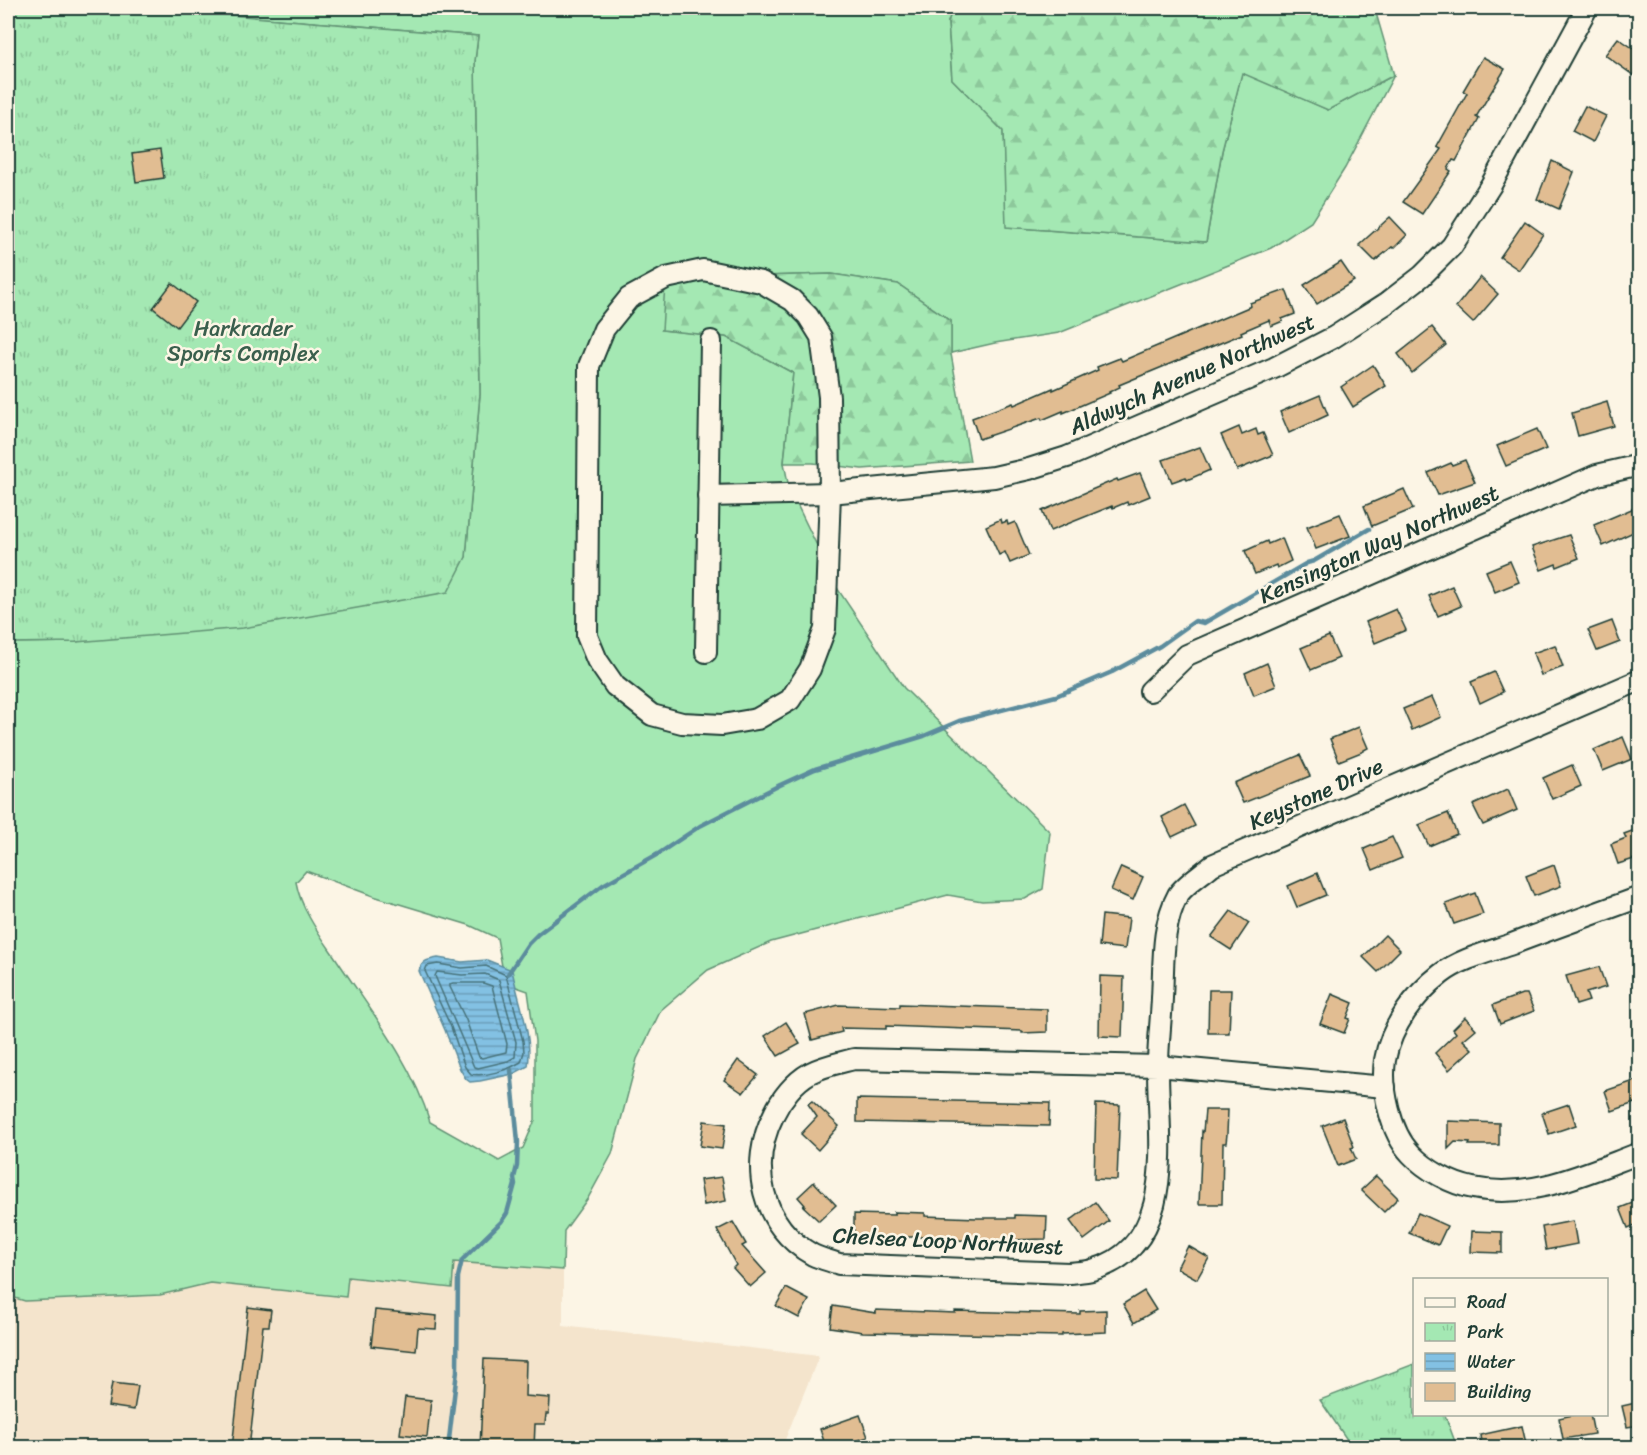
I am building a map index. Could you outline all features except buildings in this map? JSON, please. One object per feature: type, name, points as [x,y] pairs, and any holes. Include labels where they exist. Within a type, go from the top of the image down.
[{"type":"street","name":"Aldwych Avenue Northwest","points":[[708,496],[830,493],[994,477],[1067,457],[1274,368],[1334,337],[1378,309],[1422,276],[1452,246],[1491,185],[1587,8]]},
{"type":"street","points":[[703,270],[762,282],[792,300],[808,316],[821,337],[829,398],[830,493],[825,629],[810,669],[790,700],[757,719],[722,725],[682,723],[652,715],[615,686],[597,660],[587,636],[589,366],[604,329],[629,298],[666,278],[703,270]]},
{"type":"street","points":[[706,652],[711,341]]},
{"type":"street","name":"Kensington Way Northwest","points":[[1150,691],[1187,655],[1597,475],[1640,465]]},
{"type":"street","name":"Keystone Drive","points":[[1158,1066],[1168,916],[1180,892],[1212,865],[1640,680]]},
{"type":"street","points":[[1640,897],[1473,958],[1442,973],[1417,996],[1396,1027],[1385,1060],[1385,1087],[1391,1121],[1410,1153],[1440,1176],[1472,1188],[1506,1192],[1548,1187],[1640,1153]]},
{"type":"street","name":"Chelsea Loop Northwest","points":[[854,1059],[1158,1066],[1161,1158],[1158,1191],[1149,1218],[1136,1242],[1116,1259],[1092,1270],[1069,1273],[839,1264],[814,1256],[795,1243],[780,1227],[770,1210],[763,1190],[760,1168],[762,1145],[779,1104],[808,1074],[826,1066],[854,1059]]},
{"type":"street","points":[[1158,1066],[1385,1087]]},
{"type":"shaded area","points":[[453,1262],[563,1270],[563,1326],[819,1356],[782,1447],[8,1447],[8,1296],[25,1301],[160,1295],[210,1283],[346,1297],[347,1277],[451,1287]]},
{"type":"green space","name":"Harkrader Sports Complex","points":[[8,8],[182,8],[195,12],[478,36],[475,61],[480,394],[466,557],[448,592],[243,628],[76,642],[8,643]]},
{"type":"green space","points":[[182,8],[953,8],[948,22],[952,79],[1003,131],[1007,227],[1206,242],[1222,151],[1242,72],[1328,110],[1394,75],[1345,168],[1311,222],[1271,248],[1059,333],[995,343],[951,353],[951,321],[898,284],[831,274],[729,277],[662,330],[726,337],[793,373],[784,463],[789,488],[839,591],[904,688],[1050,832],[1043,889],[1025,899],[982,901],[948,895],[771,942],[708,970],[661,1010],[637,1059],[612,1154],[588,1198],[564,1231],[563,1270],[454,1262],[452,1288],[348,1277],[346,1297],[210,1283],[160,1295],[25,1301],[8,1296],[8,643],[76,642],[466,557],[480,394],[475,61],[478,36],[195,12]],"holes":[[[306,871],[373,896],[469,925],[497,938],[505,983],[528,991],[535,1041],[535,1120],[523,1148],[499,1161],[430,1122],[413,1079],[402,1059],[313,924],[296,882]]]},
{"type":"green space","points":[[953,8],[1376,8],[1394,75],[1328,110],[1242,73],[1222,151],[1206,242],[1006,227],[1003,131],[952,79],[948,22]]},
{"type":"green space","points":[[832,274],[898,284],[951,321],[951,354],[970,461],[862,469],[813,463],[784,463],[793,373],[726,337],[662,330],[665,284],[729,277]]},
{"type":"green space","points":[[1413,1364],[1413,1416],[1445,1416],[1457,1447],[1352,1447],[1320,1400]]},
{"type":"water","points":[[438,958],[462,962],[487,960],[512,970],[527,1030],[528,1066],[513,1074],[480,1081],[470,1082],[466,1079],[419,971],[428,960]]},
{"type":"waterway","points":[[508,974],[528,944],[538,934],[603,885],[658,854],[700,826],[815,769],[924,736],[959,721],[1056,696],[1112,672],[1160,646],[1195,621],[1204,623],[1369,529]]},
{"type":"waterway","points":[[448,1448],[457,1371],[458,1277],[462,1260],[501,1222],[507,1213],[515,1184],[518,1142],[511,1070]]}]
